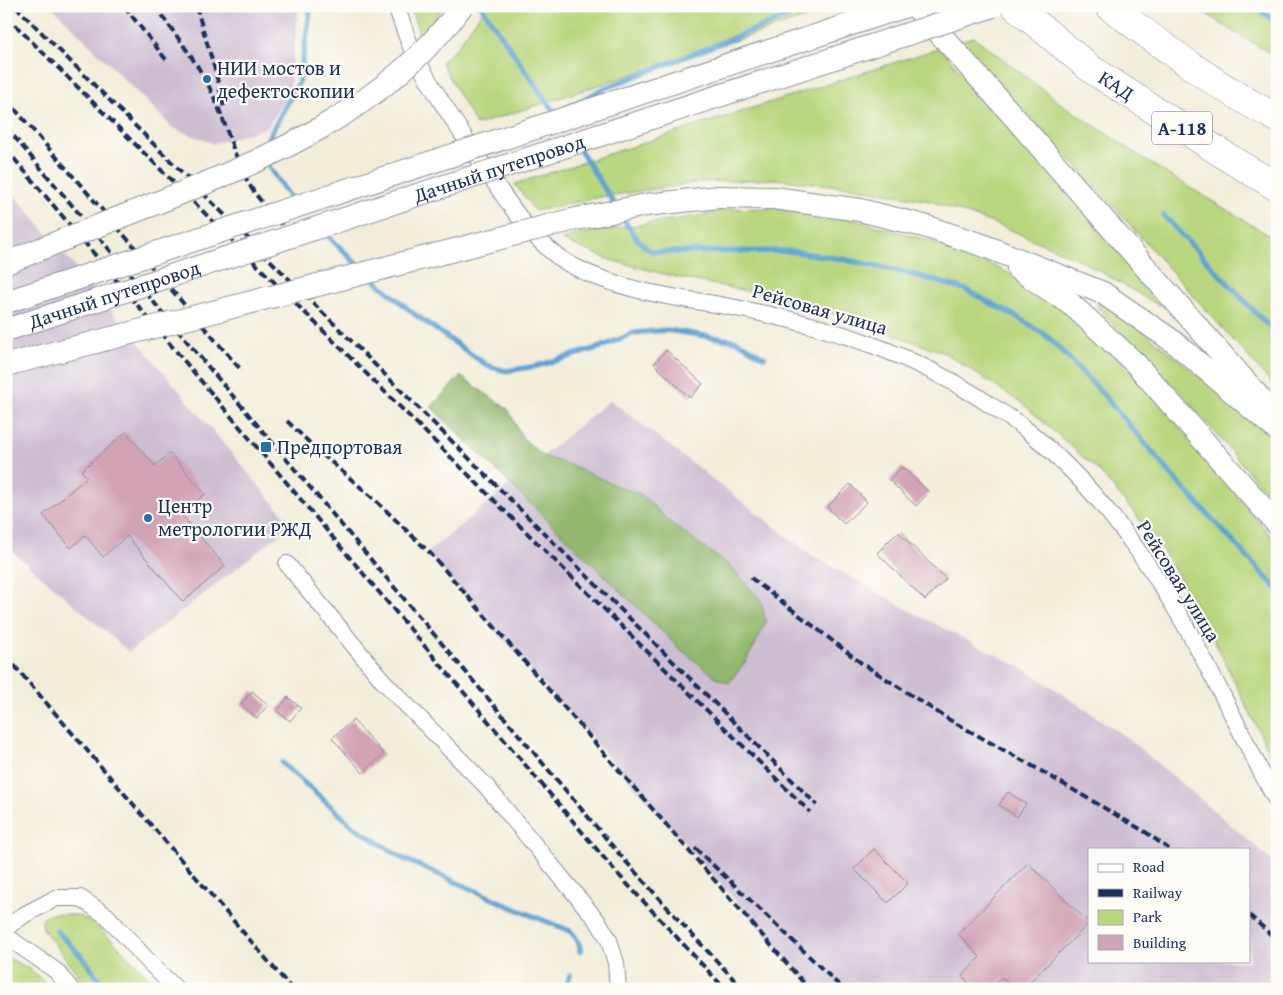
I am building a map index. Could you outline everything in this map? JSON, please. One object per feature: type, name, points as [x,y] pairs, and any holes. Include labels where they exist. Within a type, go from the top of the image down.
[{"type":"highway","name":"КАД","points":[[1014,6],[1091,70],[1275,187]]},
{"type":"highway","name":"А-118","points":[[1109,6],[1187,63],[1269,113]]},
{"type":"main road","points":[[6,263],[224,176],[298,140],[347,112],[385,86],[429,46],[462,6]]},
{"type":"main road","name":"Дачный путепровод","points":[[6,302],[906,6]]},
{"type":"main road","points":[[915,6],[1022,125],[1277,418]]},
{"type":"main road","name":"Дачный путепровод","points":[[6,330],[993,6]]},
{"type":"main road","points":[[6,365],[571,220],[646,204],[719,197],[774,198],[860,210],[924,226],[982,244],[1103,293],[1174,342],[1277,430]]},
{"type":"main road","points":[[982,244],[1072,305],[1135,363],[1277,524]]},
{"type":"street","name":"Рейсовая улица","points":[[396,6],[413,52],[455,124],[519,216],[544,244],[567,263],[593,276],[624,286],[772,316],[819,327],[873,344],[909,359],[964,388],[1017,423],[1046,447],[1075,474],[1101,504],[1129,538],[1155,575],[1202,656],[1277,800]]},
{"type":"street","points":[[287,564],[383,681],[486,786],[599,923],[610,940],[616,963],[618,989]]},
{"type":"street","points":[[6,928],[56,898],[80,898],[107,916],[176,989]]},
{"type":"street","points":[[6,936],[56,971],[70,989]]},
{"type":"shaded area","name":"НИИ мостов и дефектоскопии","points":[[51,6],[299,6],[289,94],[267,127],[214,144],[173,128]]},
{"type":"shaded area","points":[[6,185],[292,525],[129,652],[6,546]]},
{"type":"shaded area","points":[[610,400],[810,554],[914,613],[1030,672],[1126,737],[1277,865],[1277,989],[814,989],[427,553]]},
{"type":"green space","points":[[410,6],[445,6],[420,37]]},
{"type":"green space","points":[[486,6],[842,6],[476,125],[441,62],[457,47]]},
{"type":"green space","points":[[1195,6],[1277,6],[1277,57],[1229,29]]},
{"type":"green space","points":[[974,37],[1060,103],[1164,172],[1277,240],[1277,389],[1130,225],[960,41]]},
{"type":"green space","points":[[940,48],[1162,301],[1160,306],[1080,260],[1004,227],[930,201],[849,187],[774,179],[702,182],[600,197],[535,211],[515,184]]},
{"type":"green space","points":[[773,208],[856,220],[920,238],[972,256],[1034,285],[1124,364],[1277,543],[1277,768],[1203,618],[1156,539],[1099,471],[1023,404],[945,353],[799,301],[680,278],[610,260],[562,240],[577,234],[704,215],[722,209]]},
{"type":"green space","points":[[1105,300],[1277,439],[1277,505],[1184,396],[1099,309],[1097,304]]},
{"type":"green space","points":[[460,376],[508,409],[522,437],[543,456],[573,466],[619,487],[641,494],[672,524],[730,566],[761,600],[766,622],[745,662],[729,683],[717,678],[680,649],[431,407]]},
{"type":"green space","points":[[53,914],[79,916],[93,923],[160,989],[89,989],[43,929],[42,922],[44,916]]},
{"type":"green space","points":[[6,957],[29,968],[51,989],[6,989]]},
{"type":"building","points":[[666,350],[703,384],[690,398],[654,364]]},
{"type":"building","name":"Центр метрологии РЖД","points":[[126,432],[155,466],[170,453],[205,494],[181,514],[225,566],[183,602],[127,536],[103,557],[85,535],[71,548],[43,515],[87,477],[81,471]]},
{"type":"building","points":[[902,467],[929,492],[916,506],[889,480]]},
{"type":"building","points":[[850,484],[867,502],[844,524],[827,507]]},
{"type":"building","points":[[898,532],[946,579],[925,600],[877,553]]},
{"type":"building","points":[[252,691],[268,705],[257,718],[241,704]]},
{"type":"building","points":[[288,697],[301,708],[290,721],[277,711]]},
{"type":"building","points":[[353,720],[384,754],[363,773],[332,738]]},
{"type":"building","points":[[1008,792],[1026,804],[1017,817],[999,805]]},
{"type":"building","points":[[874,849],[908,883],[888,903],[854,869]]},
{"type":"building","points":[[1028,863],[1088,922],[1023,989],[1013,989],[1002,977],[991,989],[975,989],[962,976],[980,957],[958,934]]},
{"type":"waterway","points":[[259,150],[267,140],[299,82],[311,6]]},
{"type":"waterway","points":[[481,6],[556,115]]},
{"type":"waterway","points":[[1253,6],[1277,22]]},
{"type":"waterway","points":[[571,106],[603,89],[805,10]]},
{"type":"waterway","points":[[578,147],[615,205]]},
{"type":"waterway","points":[[265,161],[294,202]]},
{"type":"waterway","points":[[621,215],[631,231],[653,252],[790,251],[842,259],[908,273],[964,289],[1019,318],[1048,337],[1102,393],[1176,480],[1277,589]]},
{"type":"waterway","points":[[1164,216],[1277,335]]},
{"type":"waterway","points":[[324,232],[362,269]]},
{"type":"waterway","points":[[371,277],[413,313],[488,366],[506,371],[537,366],[601,347],[634,333],[667,330],[737,341],[764,357]]},
{"type":"waterway","points":[[282,763],[353,826],[402,858],[570,931],[577,940],[580,951]]},
{"type":"waterway","points":[[57,931],[84,959],[106,989]]},
{"type":"waterway","points":[[566,989],[570,975]]},
{"type":"railway","points":[[15,6],[817,805]]},
{"type":"railway","points":[[124,6],[168,62]]},
{"type":"railway","points":[[155,6],[207,82],[240,166],[252,189],[282,225]]},
{"type":"railway","points":[[196,6],[224,107]]},
{"type":"railway","points":[[6,16],[810,812]]},
{"type":"railway","points":[[6,99],[242,371]]},
{"type":"railway","points":[[6,127],[621,856],[743,989]]},
{"type":"railway","points":[[6,149],[616,872],[725,989]]},
{"type":"railway","points":[[287,421],[374,499],[431,554],[809,989]]},
{"type":"railway","points":[[751,578],[860,662],[948,719],[1147,833],[1168,848]]},
{"type":"railway","points":[[6,656],[292,989]]},
{"type":"railway","points":[[695,848],[843,989]]},
{"type":"railway","points":[[1250,916],[1277,940]]},
{"type":"place","name":"НИИ мостов и дефектоскопии","points":[[207,79]]},
{"type":"place","name":"Предпортовая","points":[[266,447]]},
{"type":"place","name":"Центр метрологии РЖД","points":[[148,518]]}]
